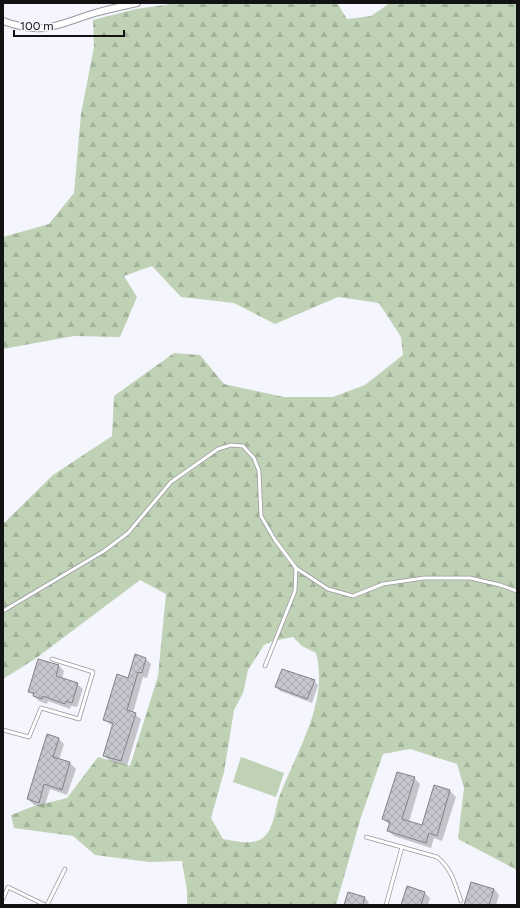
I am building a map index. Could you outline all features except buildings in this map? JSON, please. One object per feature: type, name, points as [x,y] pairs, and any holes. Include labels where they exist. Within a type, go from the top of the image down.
[{"type":"street","points":[[3,20],[34,29],[52,28],[95,13],[137,3]]},
{"type":"lane","points":[[3,610],[104,551],[128,533],[171,482],[218,448],[231,445],[243,446],[254,458],[259,471],[261,516],[275,540],[296,568],[328,589],[353,596],[383,584],[424,578],[470,578],[500,585],[517,591]]},
{"type":"lane","points":[[265,666],[295,591],[296,568]]},
{"type":"lane","points":[[3,730],[29,737],[41,708],[79,719],[93,672],[52,659]]},
{"type":"lane","points":[[366,837],[437,857],[446,864],[452,874],[461,901]]},
{"type":"lane","points":[[386,905],[402,848]]},
{"type":"lane","points":[[3,900],[8,888],[46,905],[65,869]]},
{"type":"green space","points":[[178,3],[337,3],[347,19],[371,16],[390,3],[517,3],[517,870],[458,839],[464,788],[457,764],[410,749],[383,754],[361,817],[336,905],[187,905],[187,891],[182,861],[149,862],[95,855],[73,836],[14,828],[11,815],[34,806],[67,798],[98,757],[130,766],[158,676],[166,594],[140,580],[35,659],[3,679],[3,524],[53,475],[112,436],[114,396],[174,353],[200,355],[224,384],[284,397],[333,397],[365,385],[403,355],[401,337],[379,303],[338,297],[275,324],[234,303],[181,297],[152,266],[124,276],[137,297],[120,337],[74,336],[3,349],[3,237],[49,224],[74,193],[81,114],[94,47],[93,20],[136,9]],"holes":[[[293,637],[302,646],[316,653],[319,672],[315,708],[278,800],[269,831],[262,839],[257,841],[239,842],[223,839],[211,818],[224,772],[234,710],[243,693],[248,670],[264,645],[273,641]]]},
{"type":"green space","points":[[241,757],[284,773],[276,797],[233,782]]}]
